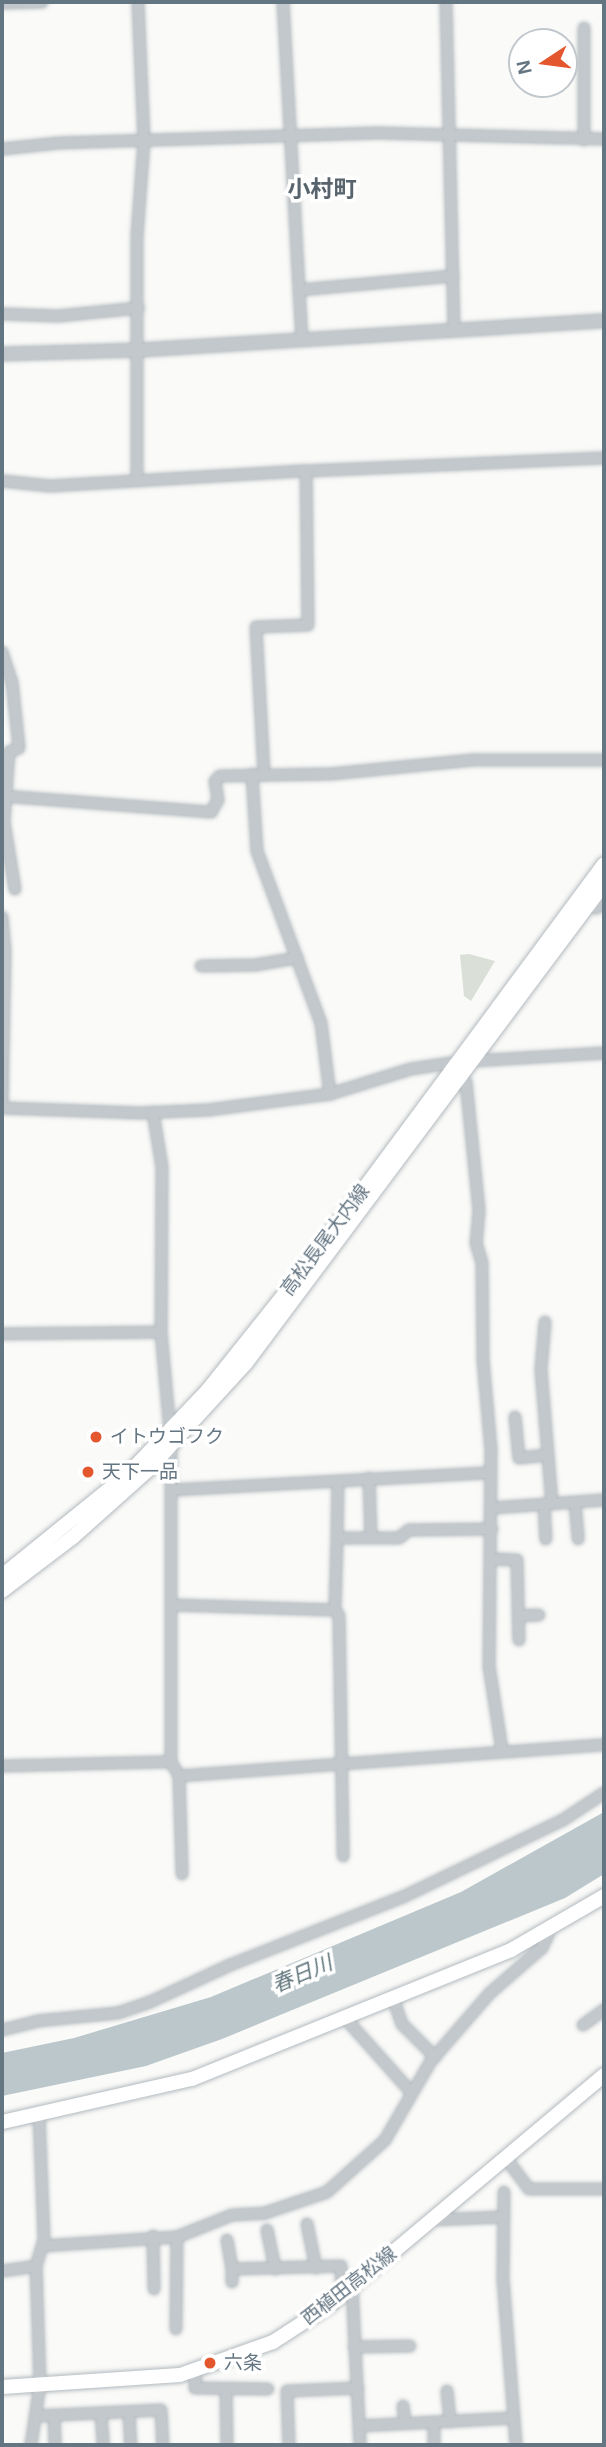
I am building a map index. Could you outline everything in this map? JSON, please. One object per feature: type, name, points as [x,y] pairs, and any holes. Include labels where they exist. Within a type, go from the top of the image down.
[{"type":"main road","name":"高松長尾大内線","points":[[2,1591],[73,1537],[171,1448],[246,1363],[457,1062],[604,864]]},
{"type":"main road","name":"高松長尾大内線","points":[[2,1576],[66,1528],[170,1431],[298,1286],[597,904],[604,884]]},
{"type":"main road","points":[[2,2122],[39,2117],[192,2079],[393,1998],[551,1929],[604,1896]]},
{"type":"main road","name":"西植田高松線","points":[[2,2387],[152,2379],[196,2372],[273,2342],[347,2290],[604,2075]]},
{"type":"street","points":[[2,3],[42,2]]},
{"type":"street","points":[[137,481],[140,350],[138,236],[144,140],[138,2]]},
{"type":"street","points":[[283,2],[302,339]]},
{"type":"street","points":[[446,2],[452,137],[454,330]]},
{"type":"street","points":[[584,28],[584,139]]},
{"type":"street","points":[[2,149],[144,140],[290,136],[604,139]]},
{"type":"street","points":[[299,290],[453,276]]},
{"type":"street","points":[[2,314],[58,316],[139,308]]},
{"type":"street","points":[[2,354],[140,350],[604,321]]},
{"type":"street","points":[[2,481],[50,486],[604,458]]},
{"type":"street","points":[[264,774],[256,627],[308,625],[306,471]]},
{"type":"street","points":[[2,652],[12,682],[19,748],[9,752],[5,796],[5,831],[15,889]]},
{"type":"street","points":[[5,796],[211,811],[218,800],[217,778],[252,774],[331,774],[475,760],[604,760]]},
{"type":"street","points":[[252,774],[257,851],[321,1023],[330,1094]]},
{"type":"street","points":[[2,917],[2,1108],[153,1112],[330,1094],[411,1069],[457,1062],[604,1053]]},
{"type":"street","points":[[201,966],[255,965],[297,958]]},
{"type":"street","points":[[461,1077],[466,1082],[476,1161],[492,1508],[489,1665],[502,1750]]},
{"type":"street","points":[[153,1112],[162,1167],[161,1332],[170,1431],[172,1490],[171,1762],[179,1776],[182,1874]]},
{"type":"street","points":[[545,1322],[541,1370],[548,1455],[546,1539]]},
{"type":"street","points":[[2,1335],[161,1332]]},
{"type":"street","points":[[515,1416],[519,1458],[548,1455]]},
{"type":"street","points":[[172,1490],[491,1473]]},
{"type":"street","points":[[369,1478],[371,1538]]},
{"type":"street","points":[[338,1481],[335,1610],[339,1616],[339,1765],[344,1856]]},
{"type":"street","points":[[492,1508],[604,1500]]},
{"type":"street","points":[[575,1502],[578,1539]]},
{"type":"street","points":[[337,1538],[399,1538],[409,1530],[492,1529]]},
{"type":"street","points":[[491,1559],[517,1560],[519,1640]]},
{"type":"street","points":[[172,1605],[335,1610]]},
{"type":"street","points":[[519,1616],[539,1615]]},
{"type":"street","points":[[179,1776],[502,1750],[604,1745]]},
{"type":"street","points":[[2,1766],[171,1762]]},
{"type":"street","points":[[2,2030],[37,2021],[118,2012],[150,2002],[230,1965],[403,1897],[564,1819],[604,1793]]},
{"type":"street","points":[[42,2246],[153,2236],[177,2237],[232,2215],[265,2213],[327,2192],[385,2140],[411,2092],[435,2057],[490,1993],[542,1948],[551,1929]]},
{"type":"street","points":[[393,1998],[402,2024],[435,2057]]},
{"type":"street","points":[[583,2025],[604,2010]]},
{"type":"street","points":[[345,2018],[411,2092]]},
{"type":"street","points":[[31,2445],[40,2385],[36,2266],[42,2246],[39,2117]]},
{"type":"street","points":[[505,2157],[529,2189],[604,2189]]},
{"type":"street","points":[[504,2192],[503,2279],[516,2445]]},
{"type":"street","points":[[430,2220],[504,2217]]},
{"type":"street","points":[[307,2224],[316,2268]]},
{"type":"street","points":[[267,2230],[275,2269]]},
{"type":"street","points":[[153,2236],[154,2289]]},
{"type":"street","points":[[176,2329],[177,2237]]},
{"type":"street","points":[[227,2240],[232,2282]]},
{"type":"street","points":[[2,2271],[36,2266]]},
{"type":"street","points":[[232,2269],[341,2266],[347,2290],[354,2347],[360,2445]]},
{"type":"street","points":[[354,2347],[410,2346]]},
{"type":"street","points":[[196,2372],[195,2388],[268,2389]]},
{"type":"street","points":[[289,2445],[287,2392],[358,2388]]},
{"type":"street","points":[[226,2389],[227,2445]]},
{"type":"street","points":[[447,2391],[450,2422]]},
{"type":"street","points":[[403,2406],[405,2423]]},
{"type":"street","points":[[36,2416],[161,2410],[163,2445]]},
{"type":"street","points":[[129,2412],[131,2445]]},
{"type":"street","points":[[101,2413],[103,2445]]},
{"type":"street","points":[[54,2415],[55,2445]]},
{"type":"street","points":[[359,2426],[514,2418]]},
{"type":"street","points":[[434,2422],[435,2445]]},
{"type":"shaded area","points":[[469,954],[495,961],[471,1001],[464,996],[460,955]]},
{"type":"water","name":"春日川","points":[[604,1812],[604,1874],[565,1898],[222,2039],[146,2066],[2,2096],[2,2053],[74,2038],[211,1997],[461,1892]]},
{"type":"place","name":"イトウゴフク","points":[[96,1437]]},
{"type":"place","name":"天下一品","points":[[88,1472]]},
{"type":"place","name":"六条","points":[[210,2363]]},
{"type":"district","name":"小村町","points":[[322,189]]}]
